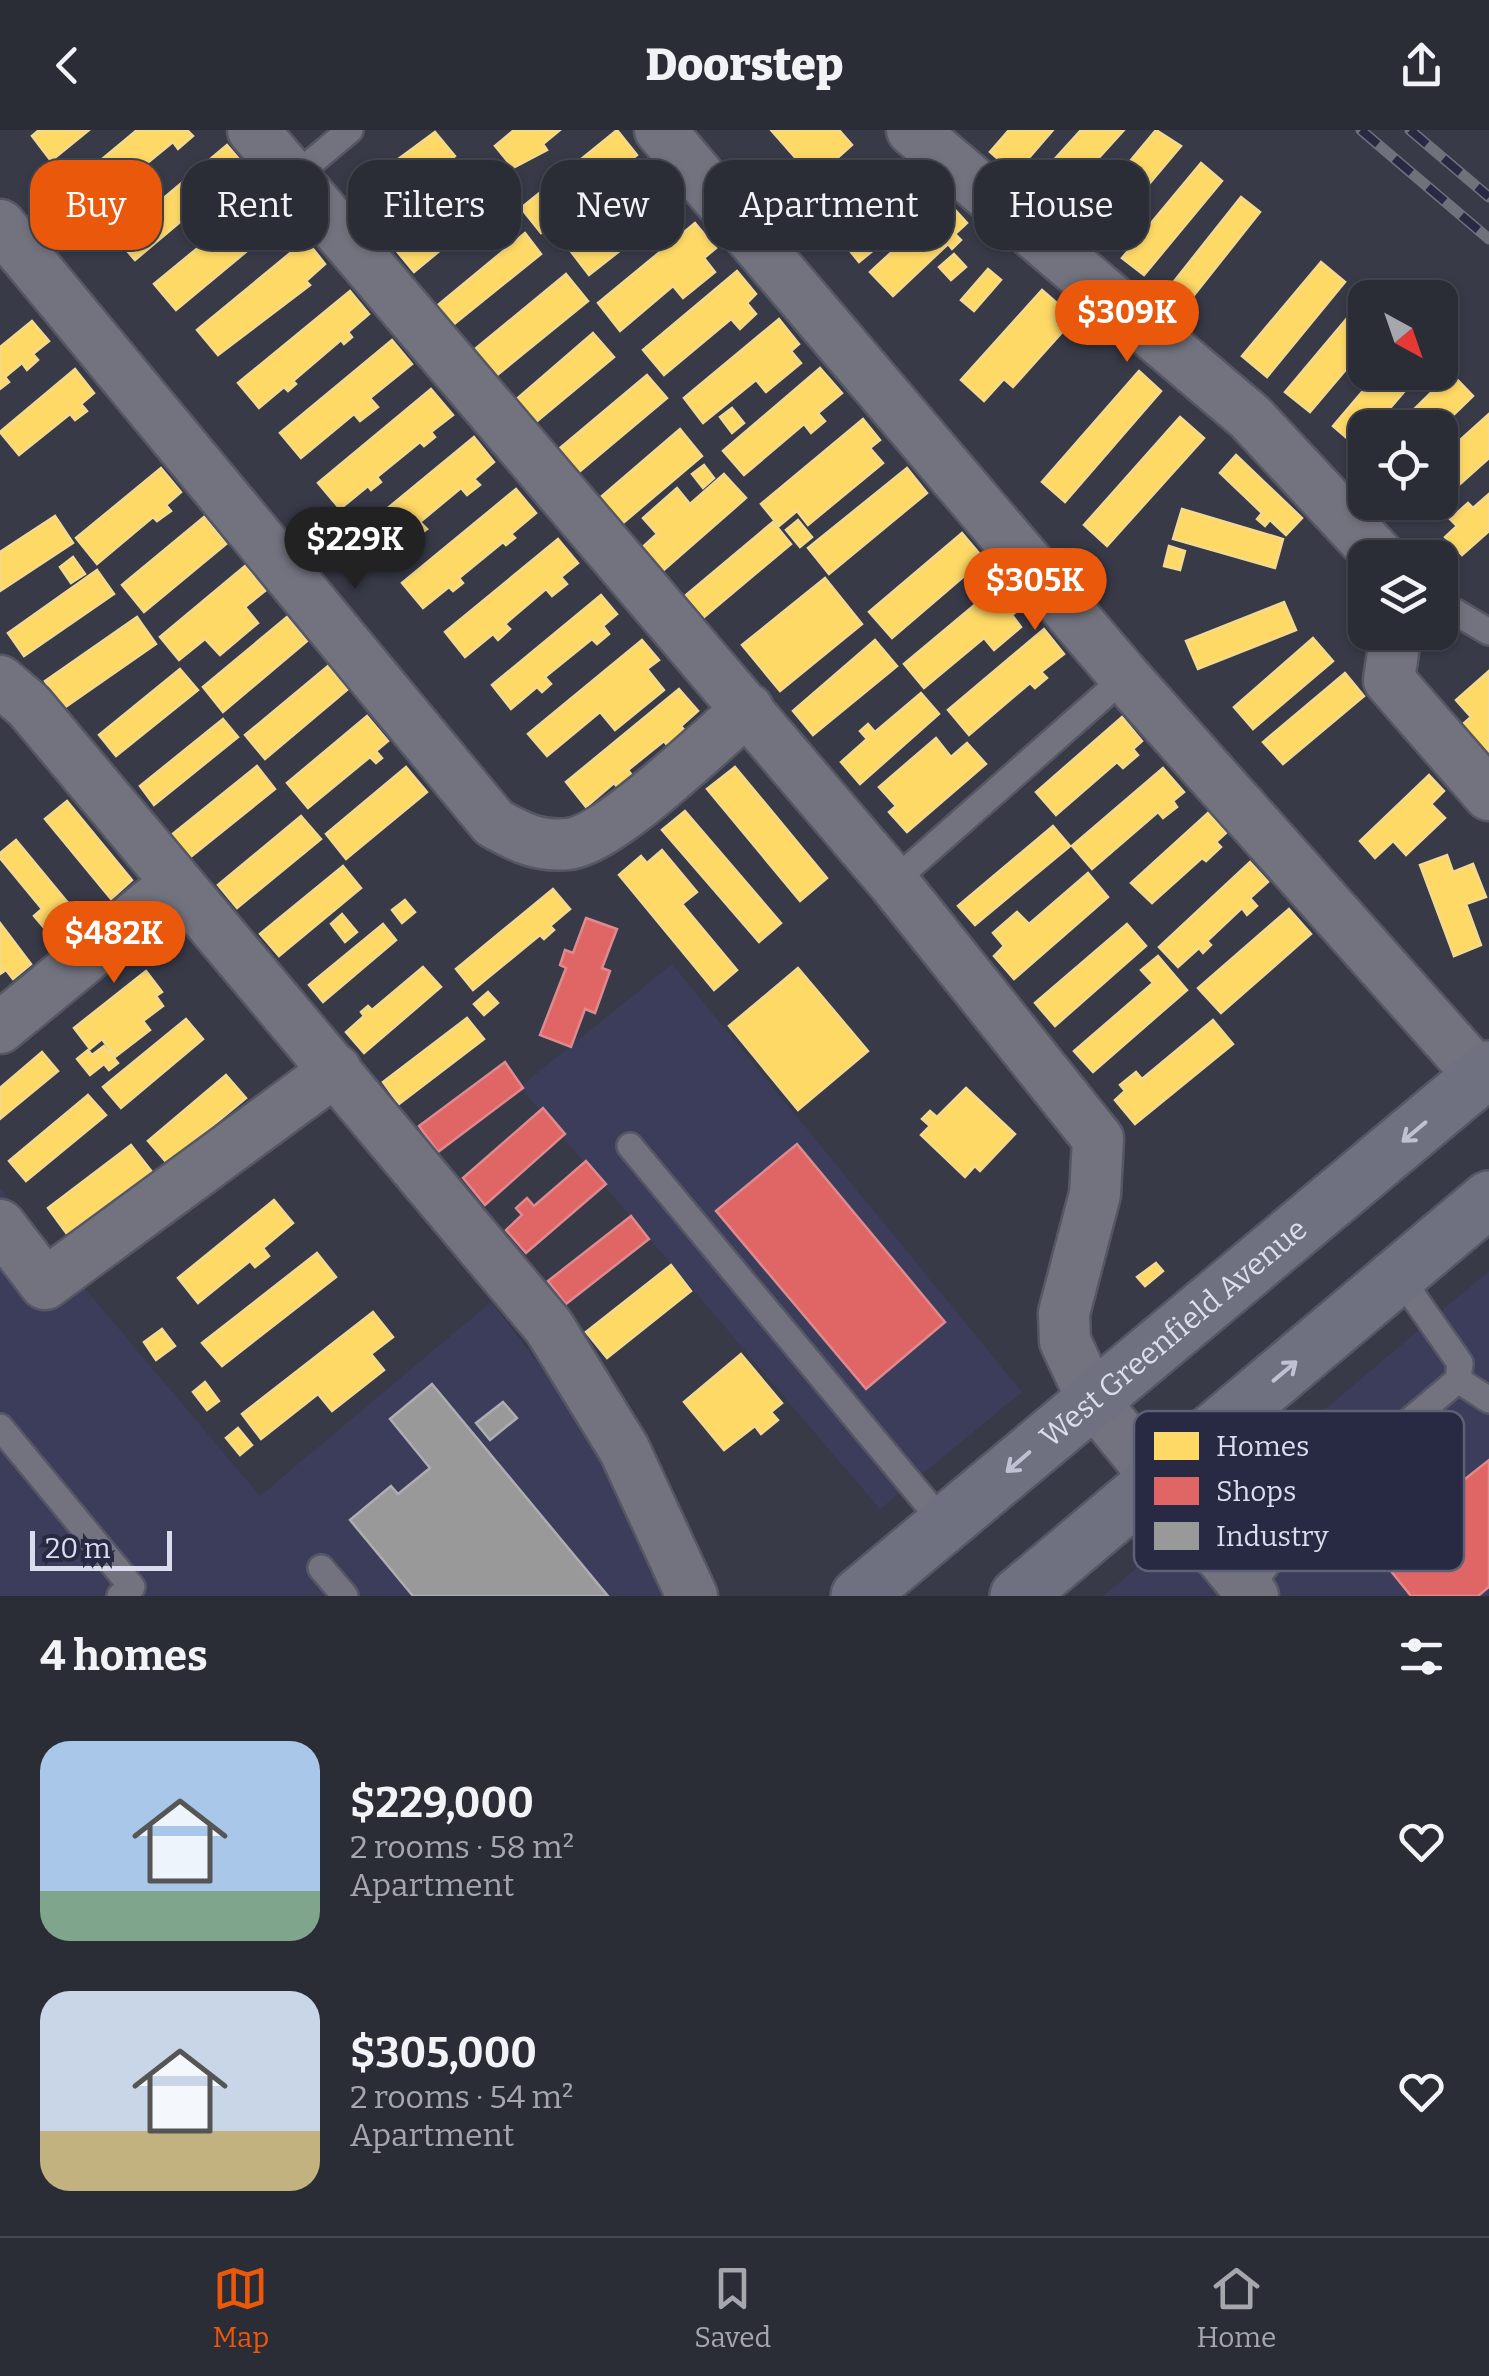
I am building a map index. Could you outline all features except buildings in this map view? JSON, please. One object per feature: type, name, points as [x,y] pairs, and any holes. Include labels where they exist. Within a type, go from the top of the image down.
[{"type":"main road","name":"West Greenfield Avenue","points":[[859,1596],[1485,1073]]},
{"type":"main road","points":[[1239,1411],[1489,1200]]},
{"type":"main road","points":[[1018,1596],[1134,1500]]},
{"type":"street","points":[[254,130],[279,160]]},
{"type":"street","points":[[660,130],[1125,677],[1485,1073]]},
{"type":"street","points":[[912,130],[1250,416],[1364,540]]},
{"type":"street","points":[[328,218],[893,882],[1098,1138],[1094,1194],[1064,1313],[1064,1341],[1092,1398],[1134,1450]]},
{"type":"street","points":[[0,225],[494,823],[530,842],[571,844],[605,830],[748,709]]},
{"type":"street","points":[[1393,650],[1389,680],[1489,796]]},
{"type":"street","points":[[0,681],[29,706],[549,1327],[624,1450],[692,1596]]},
{"type":"street","points":[[0,1028],[176,882]]},
{"type":"street","points":[[0,1225],[45,1284],[336,1070]]},
{"type":"street","points":[[1233,1571],[1251,1593]]},
{"type":"lane","points":[[315,160],[350,130]]},
{"type":"lane","points":[[1458,614],[1489,632]]},
{"type":"lane","points":[[893,882],[1125,677]]},
{"type":"lane","points":[[630,1146],[945,1525]]},
{"type":"lane","points":[[1398,1276],[1460,1363],[1458,1380],[1421,1411]]},
{"type":"lane","points":[[1458,1380],[1489,1400]]},
{"type":"lane","points":[[0,1427],[132,1586],[120,1596]]},
{"type":"lane","points":[[322,1568],[345,1596]]},
{"type":"lane","points":[[1251,1593],[1266,1571]]},
{"type":"shaded area","points":[[672,964],[1022,1392],[880,1509],[520,1087]]},
{"type":"shaded area","points":[[0,1188],[260,1496],[491,1302],[596,1438],[661,1596],[0,1596]]},
{"type":"shaded area","points":[[1489,1271],[1489,1596],[1103,1596],[1134,1570],[1464,1571],[1464,1411],[1323,1411]]},
{"type":"railway","points":[[1361,130],[1489,239]]},
{"type":"railway","points":[[1410,130],[1489,197]]}]
